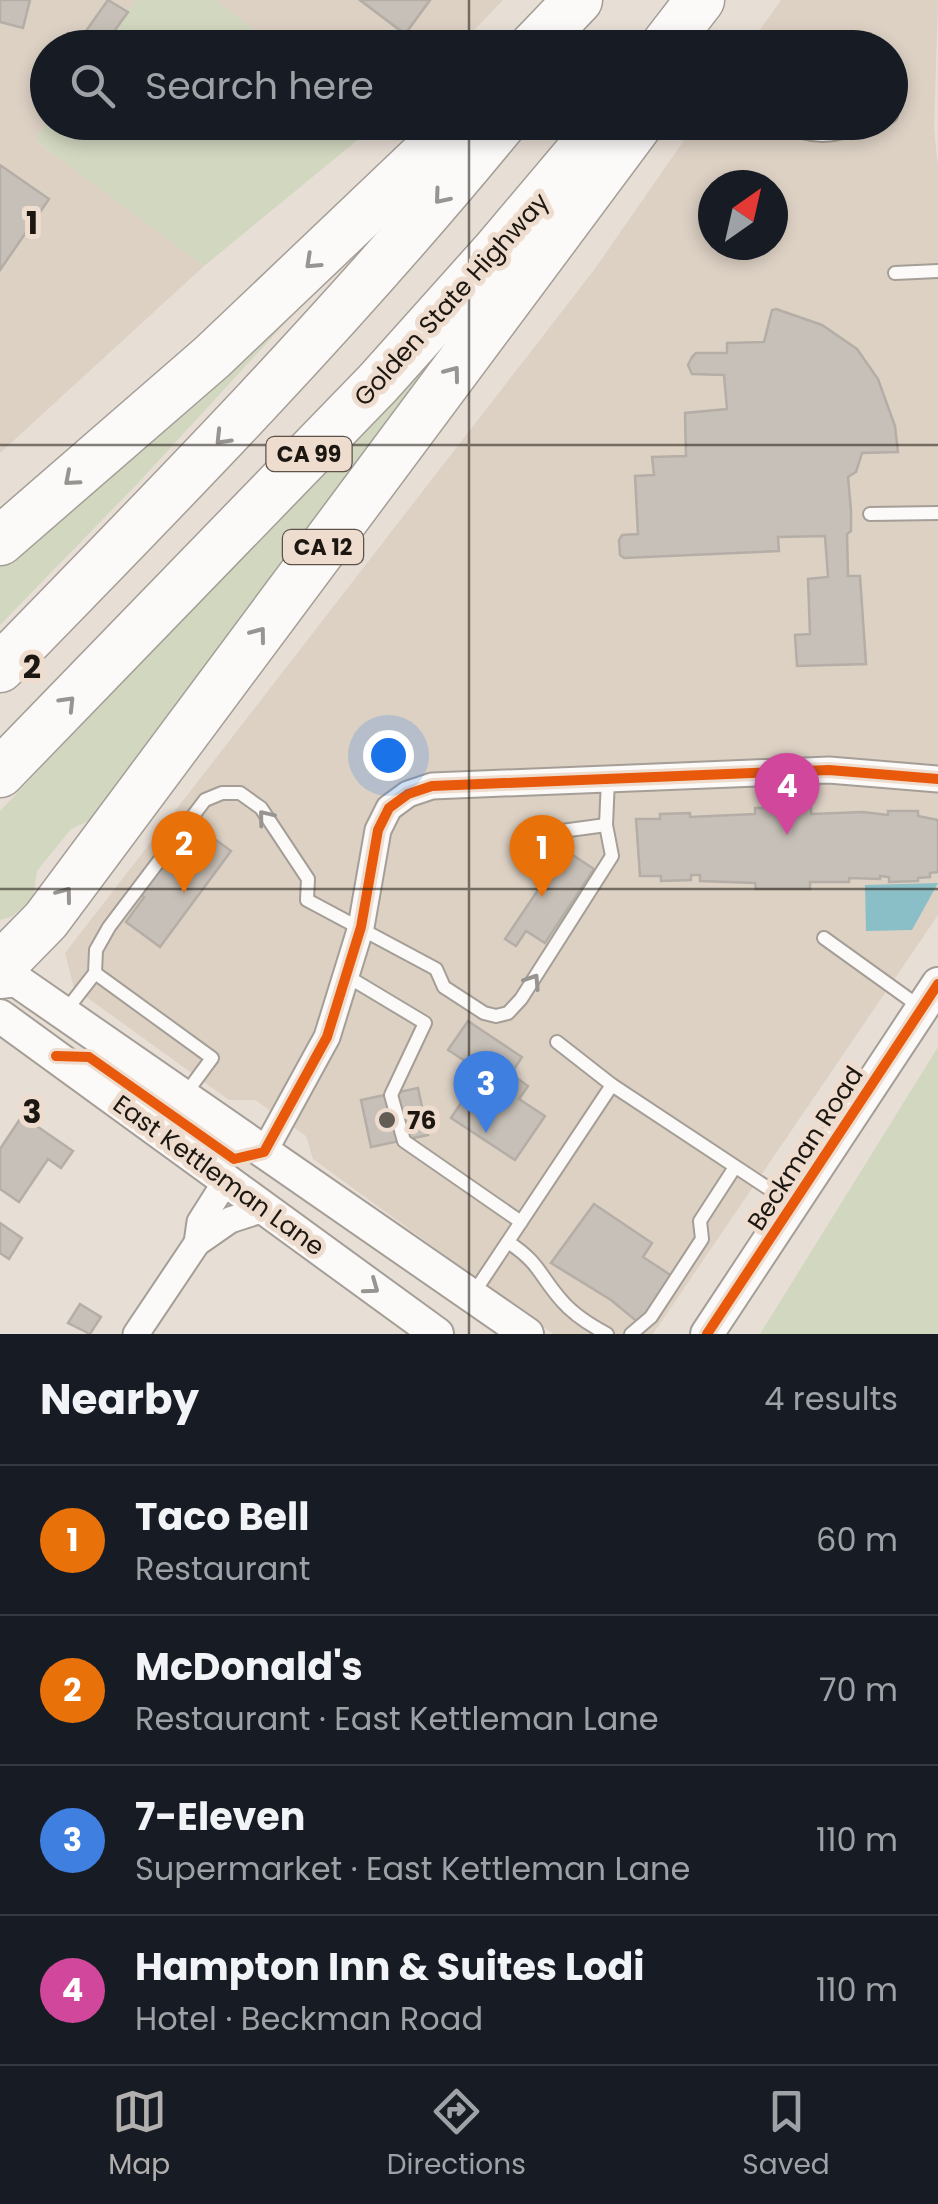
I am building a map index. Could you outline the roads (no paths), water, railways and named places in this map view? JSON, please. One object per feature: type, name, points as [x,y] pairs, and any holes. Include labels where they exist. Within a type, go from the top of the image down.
[{"type":"highway","points":[[549,30],[578,0]]},
{"type":"highway","points":[[578,30],[601,0]]},
{"type":"highway","points":[[677,30],[700,0]]},
{"type":"highway","points":[[707,30],[725,0]]},
{"type":"highway","points":[[0,541],[212,357],[440,140]]},
{"type":"highway","name":"CA 99","points":[[0,668],[297,360],[414,230],[488,140]]},
{"type":"highway","name":"Golden State Highway","points":[[0,772],[378,383],[589,140]]},
{"type":"highway","name":"CA 12","points":[[0,967],[58,904],[627,140]]},
{"type":"street","points":[[56,1056],[88,1057],[234,1160],[264,1152],[327,1036],[361,927],[378,830],[388,808],[408,794],[432,786],[829,770],[938,779]]},
{"type":"street","name":"East Kettleman Lane","points":[[0,982],[16,980],[64,1012],[527,1334]]},
{"type":"street","name":"Beckman Road","points":[[707,1334],[930,996]]},
{"type":"street","name":"East Kettleman Lane","points":[[0,1016],[437,1334]]},
{"type":"street","points":[[197,1243],[200,1222],[226,1181],[280,1186],[376,1251],[415,1257]]},
{"type":"street","points":[[136,1334],[197,1243],[230,1220],[264,1209]]},
{"type":"lane","points":[[895,272],[938,271]]},
{"type":"lane","points":[[870,514],[938,512]]},
{"type":"lane","points":[[64,1012],[94,973],[96,950],[109,928],[205,800],[222,792],[240,794],[261,808],[308,879],[307,900],[436,968],[444,986],[484,1013],[508,1013],[606,871],[612,856],[606,825],[608,779]]},
{"type":"lane","points":[[525,836],[606,825]]},
{"type":"lane","points":[[824,938],[930,996]]},
{"type":"lane","points":[[94,973],[212,1058],[184,1096]]},
{"type":"lane","points":[[345,975],[425,1023],[391,1095],[404,1141],[521,1222]]},
{"type":"lane","points":[[557,1042],[612,1085],[792,1204]]},
{"type":"lane","points":[[472,1296],[612,1085]]},
{"type":"lane","points":[[632,1334],[651,1317],[702,1239],[700,1221],[735,1166]]},
{"type":"lane","points":[[508,1242],[539,1267],[562,1302],[607,1334]]},
{"type":"water","points":[[938,883],[912,930],[866,931],[865,885]]},
{"type":"place","name":"Hampton Inn & Suites Lodi","points":[[787,835]]},
{"type":"place","name":"McDonald's","points":[[184,893]]},
{"type":"place","name":"Taco Bell","points":[[542,897]]},
{"type":"place","name":"76","points":[[387,1120]]},
{"type":"place","name":"7-Eleven","points":[[486,1133]]}]
